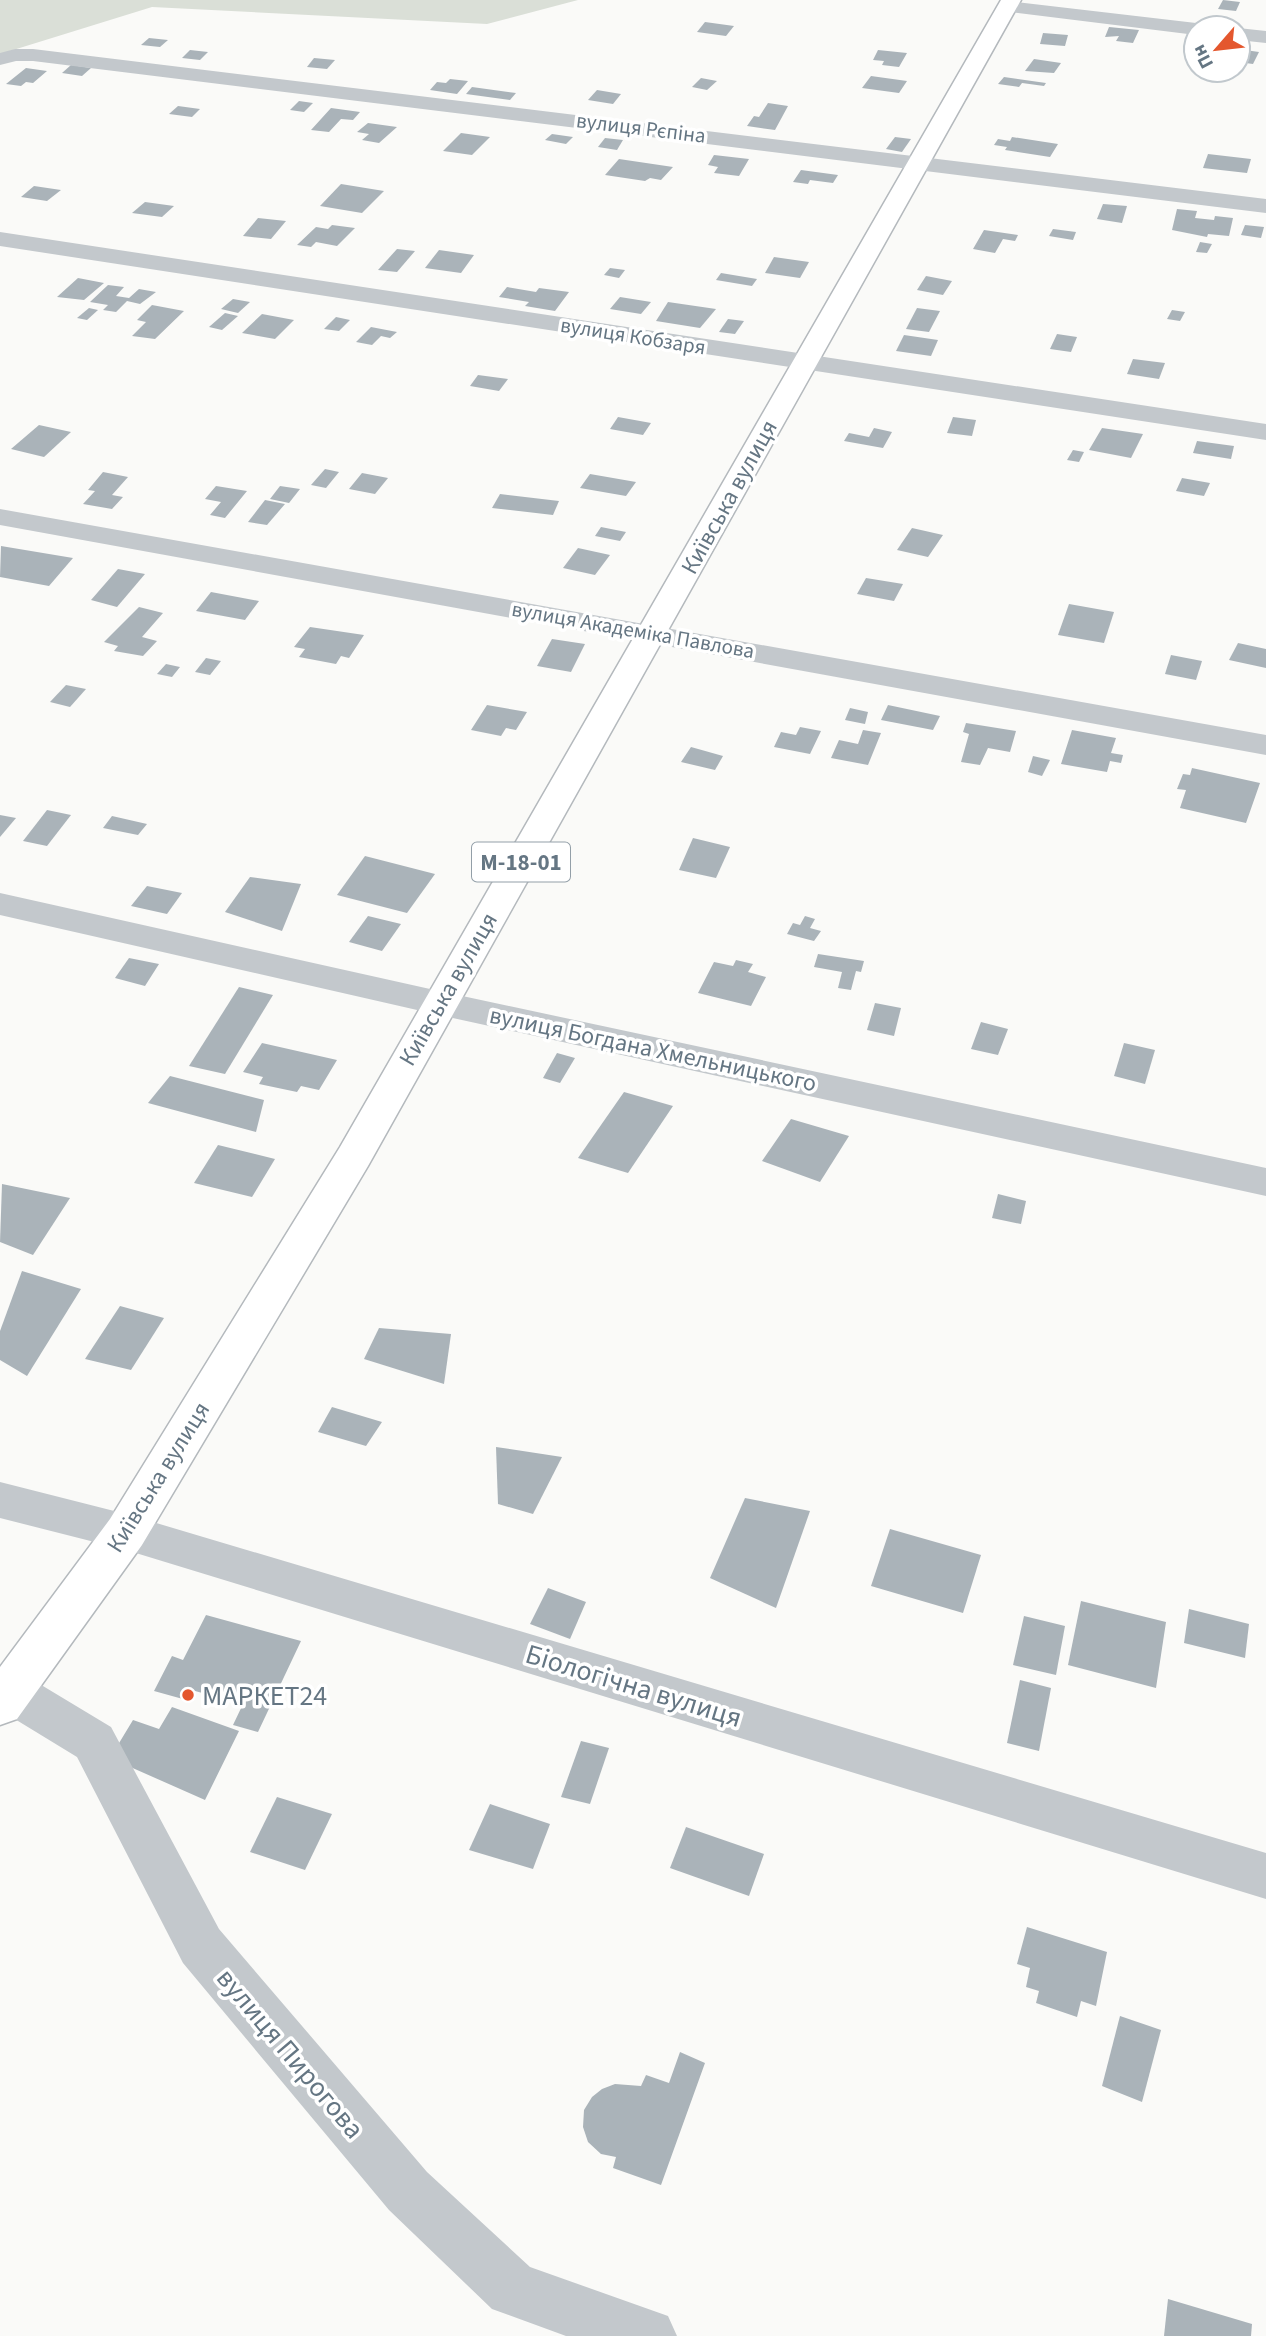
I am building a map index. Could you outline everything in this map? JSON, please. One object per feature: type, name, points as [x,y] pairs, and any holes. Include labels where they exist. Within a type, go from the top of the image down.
[{"type":"highway","name":"Київська вулиця","points":[[5,1698],[126,1532],[354,1156],[1010,4]]},
{"type":"street","points":[[1010,4],[1182,27]]},
{"type":"street","name":"вулиця Рєпіна","points":[[8,57],[919,162],[1266,206]]},
{"type":"street","name":"вулиця Кобзаря","points":[[0,239],[1266,432]]},
{"type":"street","name":"вулиця Академіка Павлова","points":[[0,517],[1266,745]]},
{"type":"street","name":"вулиця Богдана Хмельницького","points":[[0,904],[439,1003],[1266,1182]]},
{"type":"street","name":"Біологічна вулиця","points":[[0,1500],[126,1532],[1266,1876]]},
{"type":"street","name":"вулиця Пирогова","points":[[5,1698],[94,1742],[201,1946],[408,2191],[512,2289],[648,2336]]},
{"type":"shaded area","points":[[0,0],[578,0],[487,24],[152,7],[10,51],[0,59]]},
{"type":"building","points":[[1223,0],[1240,2],[1236,11],[1218,9]]},
{"type":"building","points":[[705,22],[734,26],[726,36],[697,32]]},
{"type":"building","points":[[1109,27],[1139,30],[1133,43],[1116,41],[1119,36],[1105,37]]},
{"type":"building","points":[[1043,33],[1068,35],[1065,46],[1040,44]]},
{"type":"building","points":[[149,38],[168,40],[160,47],[141,45]]},
{"type":"building","points":[[190,50],[208,52],[200,60],[182,58]]},
{"type":"building","points":[[878,50],[907,53],[899,67],[882,65],[884,61],[873,60]]},
{"type":"building","points":[[1252,51],[1259,52],[1253,64]]},
{"type":"building","points":[[314,58],[335,60],[327,69],[307,67]]},
{"type":"building","points":[[1034,59],[1061,63],[1054,73],[1025,71]]},
{"type":"building","points":[[71,65],[91,68],[82,76],[62,73]]},
{"type":"building","points":[[26,68],[47,71],[33,83],[26,82],[21,86],[6,84]]},
{"type":"building","points":[[871,76],[907,81],[899,93],[862,88]]},
{"type":"building","points":[[1004,77],[1046,83],[1044,86],[1022,83],[1019,87],[998,84]]},
{"type":"building","points":[[701,78],[717,81],[707,90],[692,87]]},
{"type":"building","points":[[450,79],[468,81],[457,94],[430,90],[437,82],[446,83]]},
{"type":"building","points":[[472,87],[516,93],[510,100],[466,94]]},
{"type":"building","points":[[597,90],[621,94],[613,104],[588,100]]},
{"type":"building","points":[[299,101],[313,103],[304,112],[290,110]]},
{"type":"building","points":[[768,103],[788,106],[775,130],[747,126],[754,116],[759,117]]},
{"type":"building","points":[[178,106],[200,109],[192,117],[169,114]]},
{"type":"building","points":[[331,108],[360,112],[353,120],[341,119],[329,132],[311,130]]},
{"type":"building","points":[[368,123],[397,127],[379,143],[362,140],[369,134],[357,132]]},
{"type":"building","points":[[461,133],[490,137],[472,155],[443,151]]},
{"type":"building","points":[[552,134],[573,137],[566,144],[545,140]]},
{"type":"building","points":[[895,137],[911,139],[902,152],[886,149]]},
{"type":"building","points":[[1012,137],[1058,144],[1050,157],[1005,150],[1007,147],[994,145],[998,139],[1010,141]]},
{"type":"building","points":[[605,138],[623,140],[617,150],[598,147]]},
{"type":"building","points":[[1208,154],[1251,159],[1247,173],[1203,168]]},
{"type":"building","points":[[714,155],[749,159],[739,176],[714,173],[718,167],[708,165]]},
{"type":"building","points":[[619,159],[673,167],[661,180],[650,178],[645,181],[605,175]]},
{"type":"building","points":[[801,170],[838,175],[833,183],[810,180],[808,184],[793,182]]},
{"type":"building","points":[[341,184],[384,191],[362,213],[320,206]]},
{"type":"building","points":[[34,186],[61,190],[47,201],[21,197]]},
{"type":"building","points":[[145,202],[174,206],[162,217],[132,213]]},
{"type":"building","points":[[1103,204],[1127,206],[1122,223],[1097,219]]},
{"type":"building","points":[[1177,209],[1197,211],[1195,218],[1233,218],[1229,236],[1208,234],[1207,237],[1172,230]]},
{"type":"building","points":[[258,218],[286,221],[271,239],[243,236]]},
{"type":"building","points":[[332,225],[355,228],[337,246],[316,242],[311,247],[297,245],[316,227],[328,229]]},
{"type":"building","points":[[1245,225],[1264,227],[1261,238],[1241,235]]},
{"type":"building","points":[[1053,229],[1076,232],[1073,240],[1049,236]]},
{"type":"building","points":[[984,230],[1018,235],[1015,241],[1003,239],[995,253],[973,249]]},
{"type":"building","points":[[1200,242],[1212,244],[1207,253],[1196,252]]},
{"type":"building","points":[[397,249],[415,251],[397,272],[378,270]]},
{"type":"building","points":[[439,250],[474,255],[461,273],[425,268]]},
{"type":"building","points":[[774,257],[809,262],[800,278],[765,273]]},
{"type":"building","points":[[610,268],[625,270],[619,278],[604,275]]},
{"type":"building","points":[[721,273],[757,279],[752,286],[716,280]]},
{"type":"building","points":[[926,276],[952,281],[943,295],[917,290]]},
{"type":"building","points":[[78,278],[104,283],[84,300],[57,297]]},
{"type":"building","points":[[108,285],[124,287],[116,296],[129,298],[139,289],[156,292],[140,304],[127,301],[116,312],[103,310],[108,305],[90,302]]},
{"type":"building","points":[[507,287],[536,292],[539,288],[569,292],[555,311],[525,306],[529,302],[499,297]]},
{"type":"building","points":[[620,297],[651,302],[641,314],[610,309]]},
{"type":"building","points":[[233,299],[250,302],[238,313],[221,309]]},
{"type":"building","points":[[668,302],[716,309],[700,328],[656,321]]},
{"type":"building","points":[[152,305],[184,311],[155,339],[132,336],[146,322],[137,320]]},
{"type":"building","points":[[89,308],[98,310],[87,320],[77,318]]},
{"type":"building","points":[[917,308],[940,311],[929,332],[906,329]]},
{"type":"building","points":[[1172,310],[1185,312],[1180,321],[1167,319]]},
{"type":"building","points":[[225,313],[238,316],[222,330],[209,327]]},
{"type":"building","points":[[262,314],[294,320],[275,339],[242,333]]},
{"type":"building","points":[[336,317],[350,320],[339,331],[324,329]]},
{"type":"building","points":[[728,319],[744,321],[735,334],[719,332]]},
{"type":"building","points":[[371,327],[397,332],[390,338],[381,336],[372,345],[356,342]]},
{"type":"building","points":[[1057,334],[1077,337],[1071,352],[1050,349]]},
{"type":"building","points":[[904,335],[938,340],[931,356],[896,351]]},
{"type":"building","points":[[1133,359],[1165,363],[1159,379],[1127,374]]},
{"type":"building","points":[[478,375],[508,379],[499,391],[470,386]]},
{"type":"building","points":[[618,417],[651,423],[643,435],[610,429]]},
{"type":"building","points":[[953,417],[976,420],[972,436],[947,433]]},
{"type":"building","points":[[39,425],[71,432],[44,457],[11,449]]},
{"type":"building","points":[[874,428],[892,432],[883,448],[844,441],[849,433],[869,437]]},
{"type":"building","points":[[1102,428],[1143,434],[1131,458],[1089,450]]},
{"type":"building","points":[[1197,441],[1234,446],[1231,459],[1193,453]]},
{"type":"building","points":[[1073,450],[1084,452],[1079,462],[1067,460]]},
{"type":"building","points":[[325,469],[339,472],[326,488],[311,485]]},
{"type":"building","points":[[103,472],[128,477],[112,495],[123,497],[112,509],[83,504],[95,491],[88,490]]},
{"type":"building","points":[[362,473],[388,478],[375,494],[349,489]]},
{"type":"building","points":[[590,474],[636,482],[626,496],[580,488]]},
{"type":"building","points":[[1182,478],[1210,483],[1204,496],[1176,491]]},
{"type":"building","points":[[216,486],[247,491],[225,518],[210,515],[221,502],[205,499]]},
{"type":"building","points":[[280,486],[300,489],[289,503],[270,499]]},
{"type":"building","points":[[500,494],[559,501],[553,515],[492,508]]},
{"type":"building","points":[[265,500],[285,504],[267,525],[248,522]]},
{"type":"building","points":[[601,527],[626,532],[620,541],[595,536]]},
{"type":"building","points":[[912,528],[943,535],[928,557],[897,550]]},
{"type":"building","points":[[1,546],[73,558],[49,586],[0,577]]},
{"type":"building","points":[[578,548],[610,555],[595,575],[563,568]]},
{"type":"building","points":[[118,569],[145,574],[117,607],[91,600]]},
{"type":"building","points":[[866,578],[903,584],[894,601],[857,594]]},
{"type":"building","points":[[211,592],[259,601],[245,620],[196,611]]},
{"type":"building","points":[[1069,604],[1114,612],[1104,643],[1058,635]]},
{"type":"building","points":[[139,607],[163,613],[142,637],[157,641],[143,656],[114,651],[118,646],[104,642]]},
{"type":"building","points":[[310,627],[364,635],[349,658],[341,656],[336,664],[299,657],[305,649],[294,647]]},
{"type":"building","points":[[552,639],[585,644],[571,672],[537,666]]},
{"type":"building","points":[[1238,643],[1266,649],[1266,668],[1229,660]]},
{"type":"building","points":[[1171,655],[1202,661],[1196,680],[1165,674]]},
{"type":"building","points":[[206,658],[221,661],[210,675],[195,672]]},
{"type":"building","points":[[166,664],[180,667],[172,677],[157,674]]},
{"type":"building","points":[[66,685],[86,689],[70,707],[50,702]]},
{"type":"building","points":[[487,705],[527,712],[516,730],[506,728],[501,736],[471,730]]},
{"type":"building","points":[[888,705],[940,716],[933,730],[881,720]]},
{"type":"building","points":[[850,708],[868,712],[865,724],[845,720]]},
{"type":"building","points":[[966,723],[1016,731],[1010,752],[988,748],[980,765],[961,762],[969,734],[963,732]]},
{"type":"building","points":[[800,727],[821,731],[810,754],[774,747],[781,732],[796,735]]},
{"type":"building","points":[[863,730],[881,733],[868,765],[831,758],[839,740],[858,744]]},
{"type":"building","points":[[1072,730],[1116,738],[1111,753],[1123,755],[1121,763],[1110,761],[1107,772],[1061,764]]},
{"type":"building","points":[[691,747],[723,756],[715,770],[681,762]]},
{"type":"building","points":[[1033,756],[1050,760],[1042,776],[1028,772]]},
{"type":"building","points":[[1192,768],[1260,783],[1246,823],[1180,808],[1186,790],[1177,789],[1183,774],[1190,775]]},
{"type":"building","points":[[47,810],[71,815],[47,846],[23,841]]},
{"type":"building","points":[[0,815],[16,818],[0,837]]},
{"type":"building","points":[[112,816],[147,824],[138,835],[103,828]]},
{"type":"building","points":[[693,838],[730,847],[716,878],[679,870]]},
{"type":"building","points":[[365,856],[435,874],[407,913],[337,895]]},
{"type":"building","points":[[250,877],[301,884],[282,931],[225,912]]},
{"type":"building","points":[[147,886],[182,893],[167,914],[131,906]]},
{"type":"building","points":[[368,916],[401,924],[382,951],[349,942]]},
{"type":"building","points":[[805,916],[815,919],[810,928],[821,931],[814,941],[787,934],[793,923],[800,925]]},
{"type":"building","points":[[818,954],[864,961],[861,972],[856,971],[851,990],[838,988],[842,972],[814,967]]},
{"type":"building","points":[[129,958],[159,964],[145,986],[115,978]]},
{"type":"building","points":[[736,960],[753,964],[748,972],[766,977],[751,1006],[698,993],[714,962],[733,966]]},
{"type":"building","points":[[239,987],[273,995],[225,1074],[189,1066]]},
{"type":"building","points":[[875,1003],[901,1008],[894,1036],[867,1030]]},
{"type":"building","points":[[981,1022],[1008,1029],[998,1055],[971,1049]]},
{"type":"building","points":[[262,1043],[337,1060],[319,1090],[301,1086],[297,1092],[259,1084],[263,1077],[243,1072]]},
{"type":"building","points":[[1124,1043],[1155,1050],[1145,1084],[1114,1076]]},
{"type":"building","points":[[557,1053],[575,1058],[560,1083],[543,1078]]},
{"type":"building","points":[[170,1076],[264,1100],[256,1132],[148,1103]]},
{"type":"building","points":[[624,1092],[673,1106],[628,1173],[578,1158]]},
{"type":"building","points":[[791,1119],[849,1136],[820,1182],[762,1161]]},
{"type":"building","points":[[218,1145],[275,1159],[252,1197],[194,1183]]},
{"type":"building","points":[[2,1184],[70,1198],[33,1255],[0,1242]]},
{"type":"building","points":[[998,1194],[1026,1201],[1021,1224],[992,1218]]},
{"type":"building","points":[[22,1271],[81,1289],[27,1376],[0,1360],[0,1331]]},
{"type":"building","points":[[120,1306],[164,1318],[131,1370],[85,1359]]},
{"type":"building","points":[[379,1328],[451,1334],[444,1384],[364,1359]]},
{"type":"building","points":[[332,1407],[382,1422],[366,1446],[318,1432]]},
{"type":"building","points":[[496,1447],[562,1457],[533,1514],[498,1504]]},
{"type":"building","points":[[745,1498],[810,1511],[776,1608],[710,1578]]},
{"type":"building","points":[[890,1529],[981,1555],[963,1613],[871,1586]]},
{"type":"building","points":[[548,1588],[586,1602],[570,1639],[530,1624]]},
{"type":"building","points":[[1081,1601],[1166,1622],[1156,1688],[1068,1665]]},
{"type":"building","points":[[1189,1609],[1249,1624],[1245,1658],[1184,1643]]},
{"type":"building","points":[[206,1615],[301,1641],[258,1732],[233,1725],[243,1704],[195,1691],[190,1701],[154,1691],[172,1656],[183,1660]]},
{"type":"building","points":[[1024,1616],[1065,1626],[1056,1675],[1013,1665]]},
{"type":"building","points":[[1020,1680],[1051,1688],[1039,1751],[1007,1743]]},
{"type":"building","points":[[172,1707],[239,1731],[205,1800],[110,1758],[133,1720],[159,1729]]},
{"type":"building","points":[[581,1741],[609,1748],[590,1804],[561,1797]]},
{"type":"building","points":[[277,1797],[332,1814],[305,1870],[250,1852]]},
{"type":"building","points":[[490,1804],[550,1824],[533,1869],[469,1850]]},
{"type":"building","points":[[686,1827],[764,1854],[749,1896],[670,1868]]},
{"type":"building","points":[[1027,1927],[1107,1952],[1096,2006],[1081,2001],[1077,2017],[1036,2003],[1039,1991],[1026,1987],[1030,1968],[1017,1964]]},
{"type":"building","points":[[1120,2016],[1161,2030],[1142,2102],[1102,2086]]},
{"type":"building","points":[[680,2052],[705,2063],[661,2185],[613,2168],[616,2157],[601,2154],[588,2142],[583,2127],[584,2110],[592,2097],[615,2084],[641,2086],[646,2075],[669,2083]]},
{"type":"building","points":[[1168,2299],[1252,2324],[1251,2336],[1164,2336]]},
{"type":"place","name":"МАРКЕТ24","points":[[188,1695]]}]
